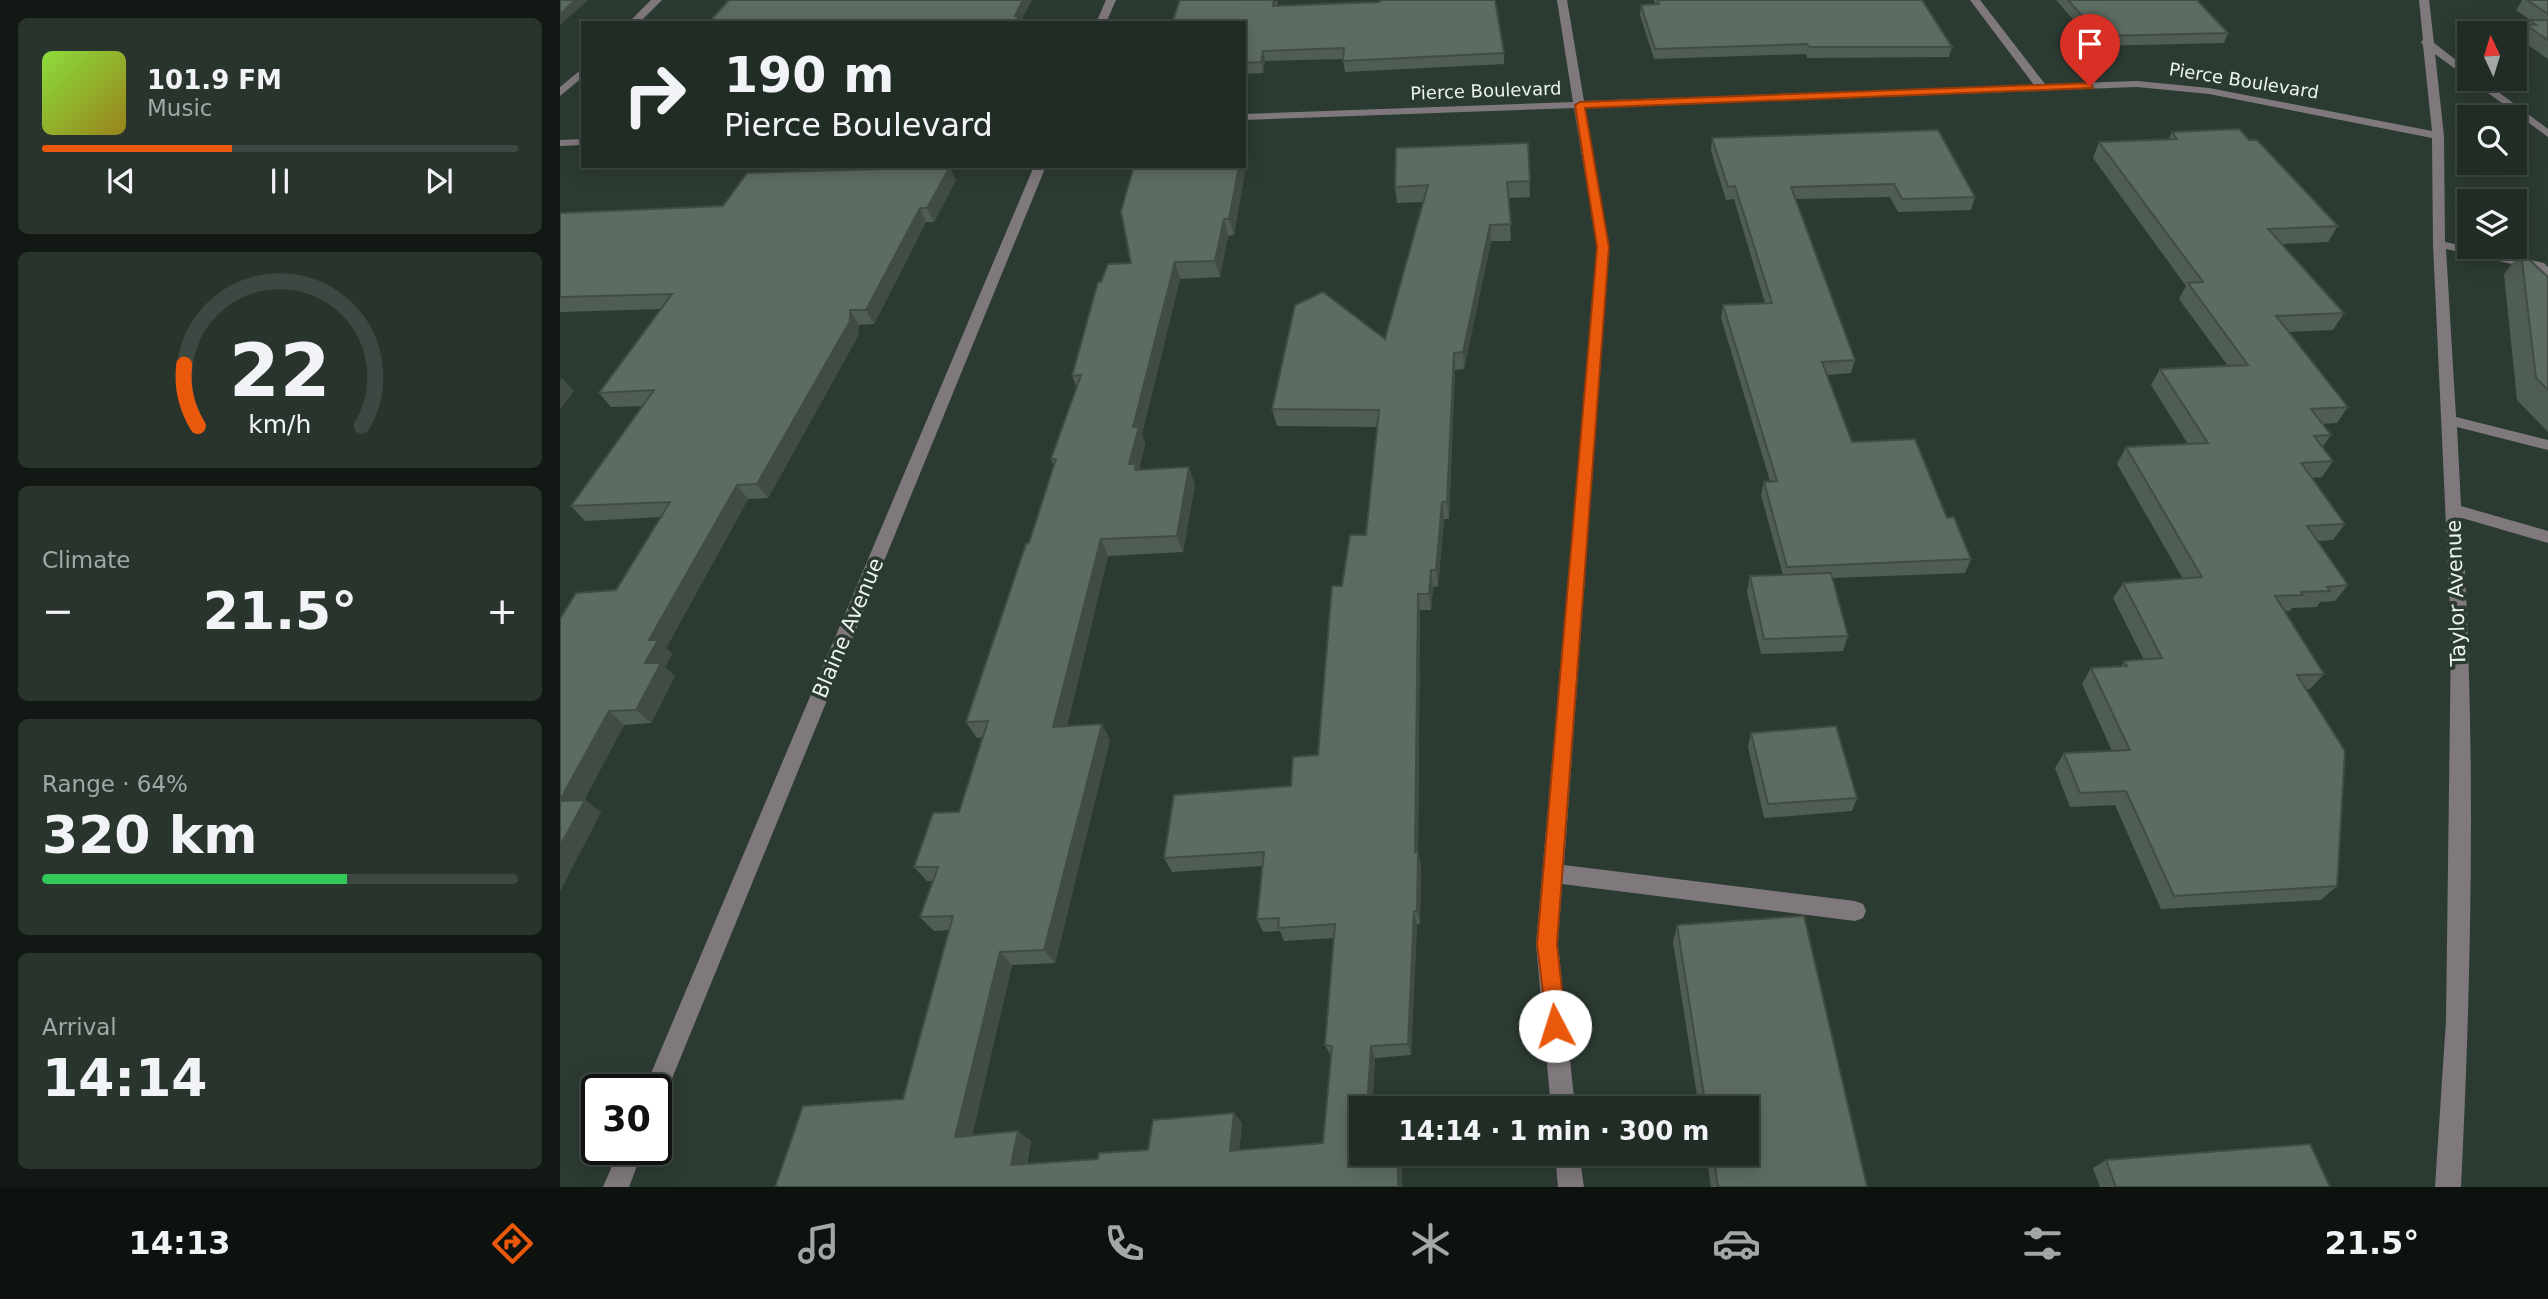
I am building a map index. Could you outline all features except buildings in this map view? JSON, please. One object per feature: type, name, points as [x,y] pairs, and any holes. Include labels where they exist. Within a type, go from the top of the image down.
[{"type":"street","points":[[635,21],[656,0]]},
{"type":"street","points":[[1102,21],[1111,0]]},
{"type":"street","points":[[1562,0],[1603,247],[1547,944],[1562,1096]]},
{"type":"street","points":[[1975,0],[2042,88]]},
{"type":"street","name":"Taylor Avenue","points":[[2424,0],[2426,42],[2438,136],[2439,244],[2451,421],[2460,633],[2458,1020],[2448,1187]]},
{"type":"street","points":[[2426,42],[2457,66]]},
{"type":"street","points":[[560,93],[581,73]]},
{"type":"street","name":"Pierce Boulevard","points":[[1246,117],[2042,88],[2172,86],[2248,97],[2438,136]]},
{"type":"street","points":[[2490,91],[2548,134]]},
{"type":"street","points":[[560,143],[581,142]]},
{"type":"street","name":"Blaine Avenue","points":[[663,1074],[1039,168]]},
{"type":"street","points":[[2439,244],[2539,266],[2548,275]]},
{"type":"street","points":[[2451,421],[2548,445]]},
{"type":"street","points":[[2453,510],[2548,537]]},
{"type":"street","points":[[1552,873],[1855,911]]},
{"type":"street","points":[[616,1187],[625,1165]]},
{"type":"street","points":[[1569,1166],[1571,1187]]},
{"type":"route","points":[[1555,1026],[1547,944],[1603,247],[1580,105],[2090,86]]}]
